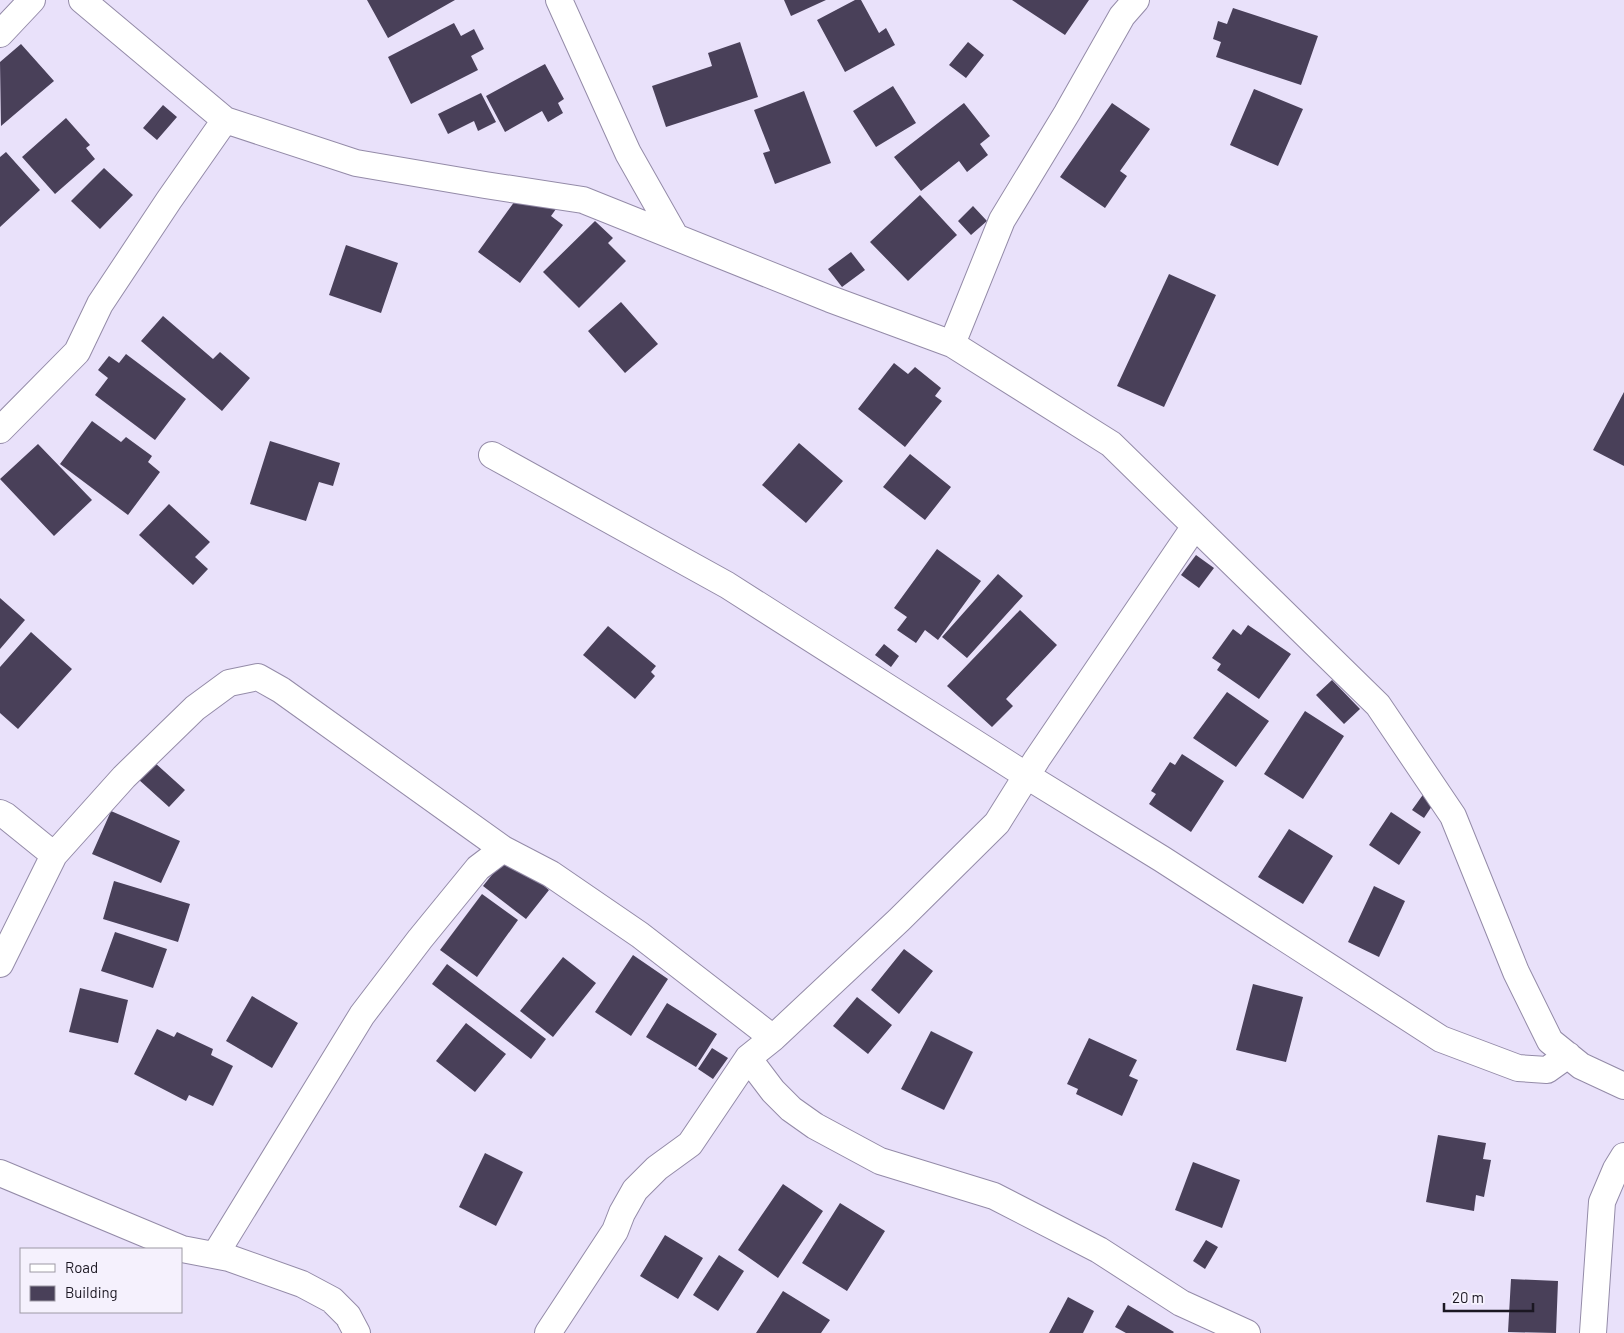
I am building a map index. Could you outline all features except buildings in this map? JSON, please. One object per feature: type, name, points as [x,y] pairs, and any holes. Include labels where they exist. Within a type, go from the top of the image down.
[{"type":"street","points":[[0,34],[32,0]]},
{"type":"street","points":[[82,0],[224,120],[356,163],[485,186],[583,200],[830,299],[952,344],[1112,444],[1378,705],[1453,816],[1516,972],[1550,1041],[1581,1066],[1624,1086]]},
{"type":"street","points":[[560,0],[628,153],[675,236]]},
{"type":"street","points":[[952,344],[1002,220],[1067,113],[1118,23],[1136,0]]},
{"type":"street","points":[[0,430],[76,352],[100,304],[224,120]]},
{"type":"street","points":[[492,455],[727,585],[1027,776],[1162,859],[1441,1039],[1518,1068],[1547,1070],[1568,1055]]},
{"type":"street","points":[[548,1333],[615,1230],[635,1190],[657,1168],[690,1144],[748,1058],[774,1038],[899,920],[997,823],[1195,526]]},
{"type":"street","points":[[0,964],[54,855],[124,777],[195,708],[228,683],[258,677],[281,690],[503,849],[551,874],[632,930],[774,1038]]},
{"type":"street","points":[[0,813],[54,855]]},
{"type":"street","points":[[214,1255],[362,1015],[420,939],[478,868],[503,849]]},
{"type":"street","points":[[748,1058],[773,1091],[790,1109],[815,1126],[880,1160],[994,1196],[1099,1250],[1181,1303],[1247,1333]]},
{"type":"street","points":[[1593,1333],[1602,1202],[1616,1169],[1624,1156]]},
{"type":"street","points":[[0,1173],[180,1248]]},
{"type":"street","points":[[182,1249],[229,1258],[302,1284],[332,1300],[348,1316],[357,1333]]}]
